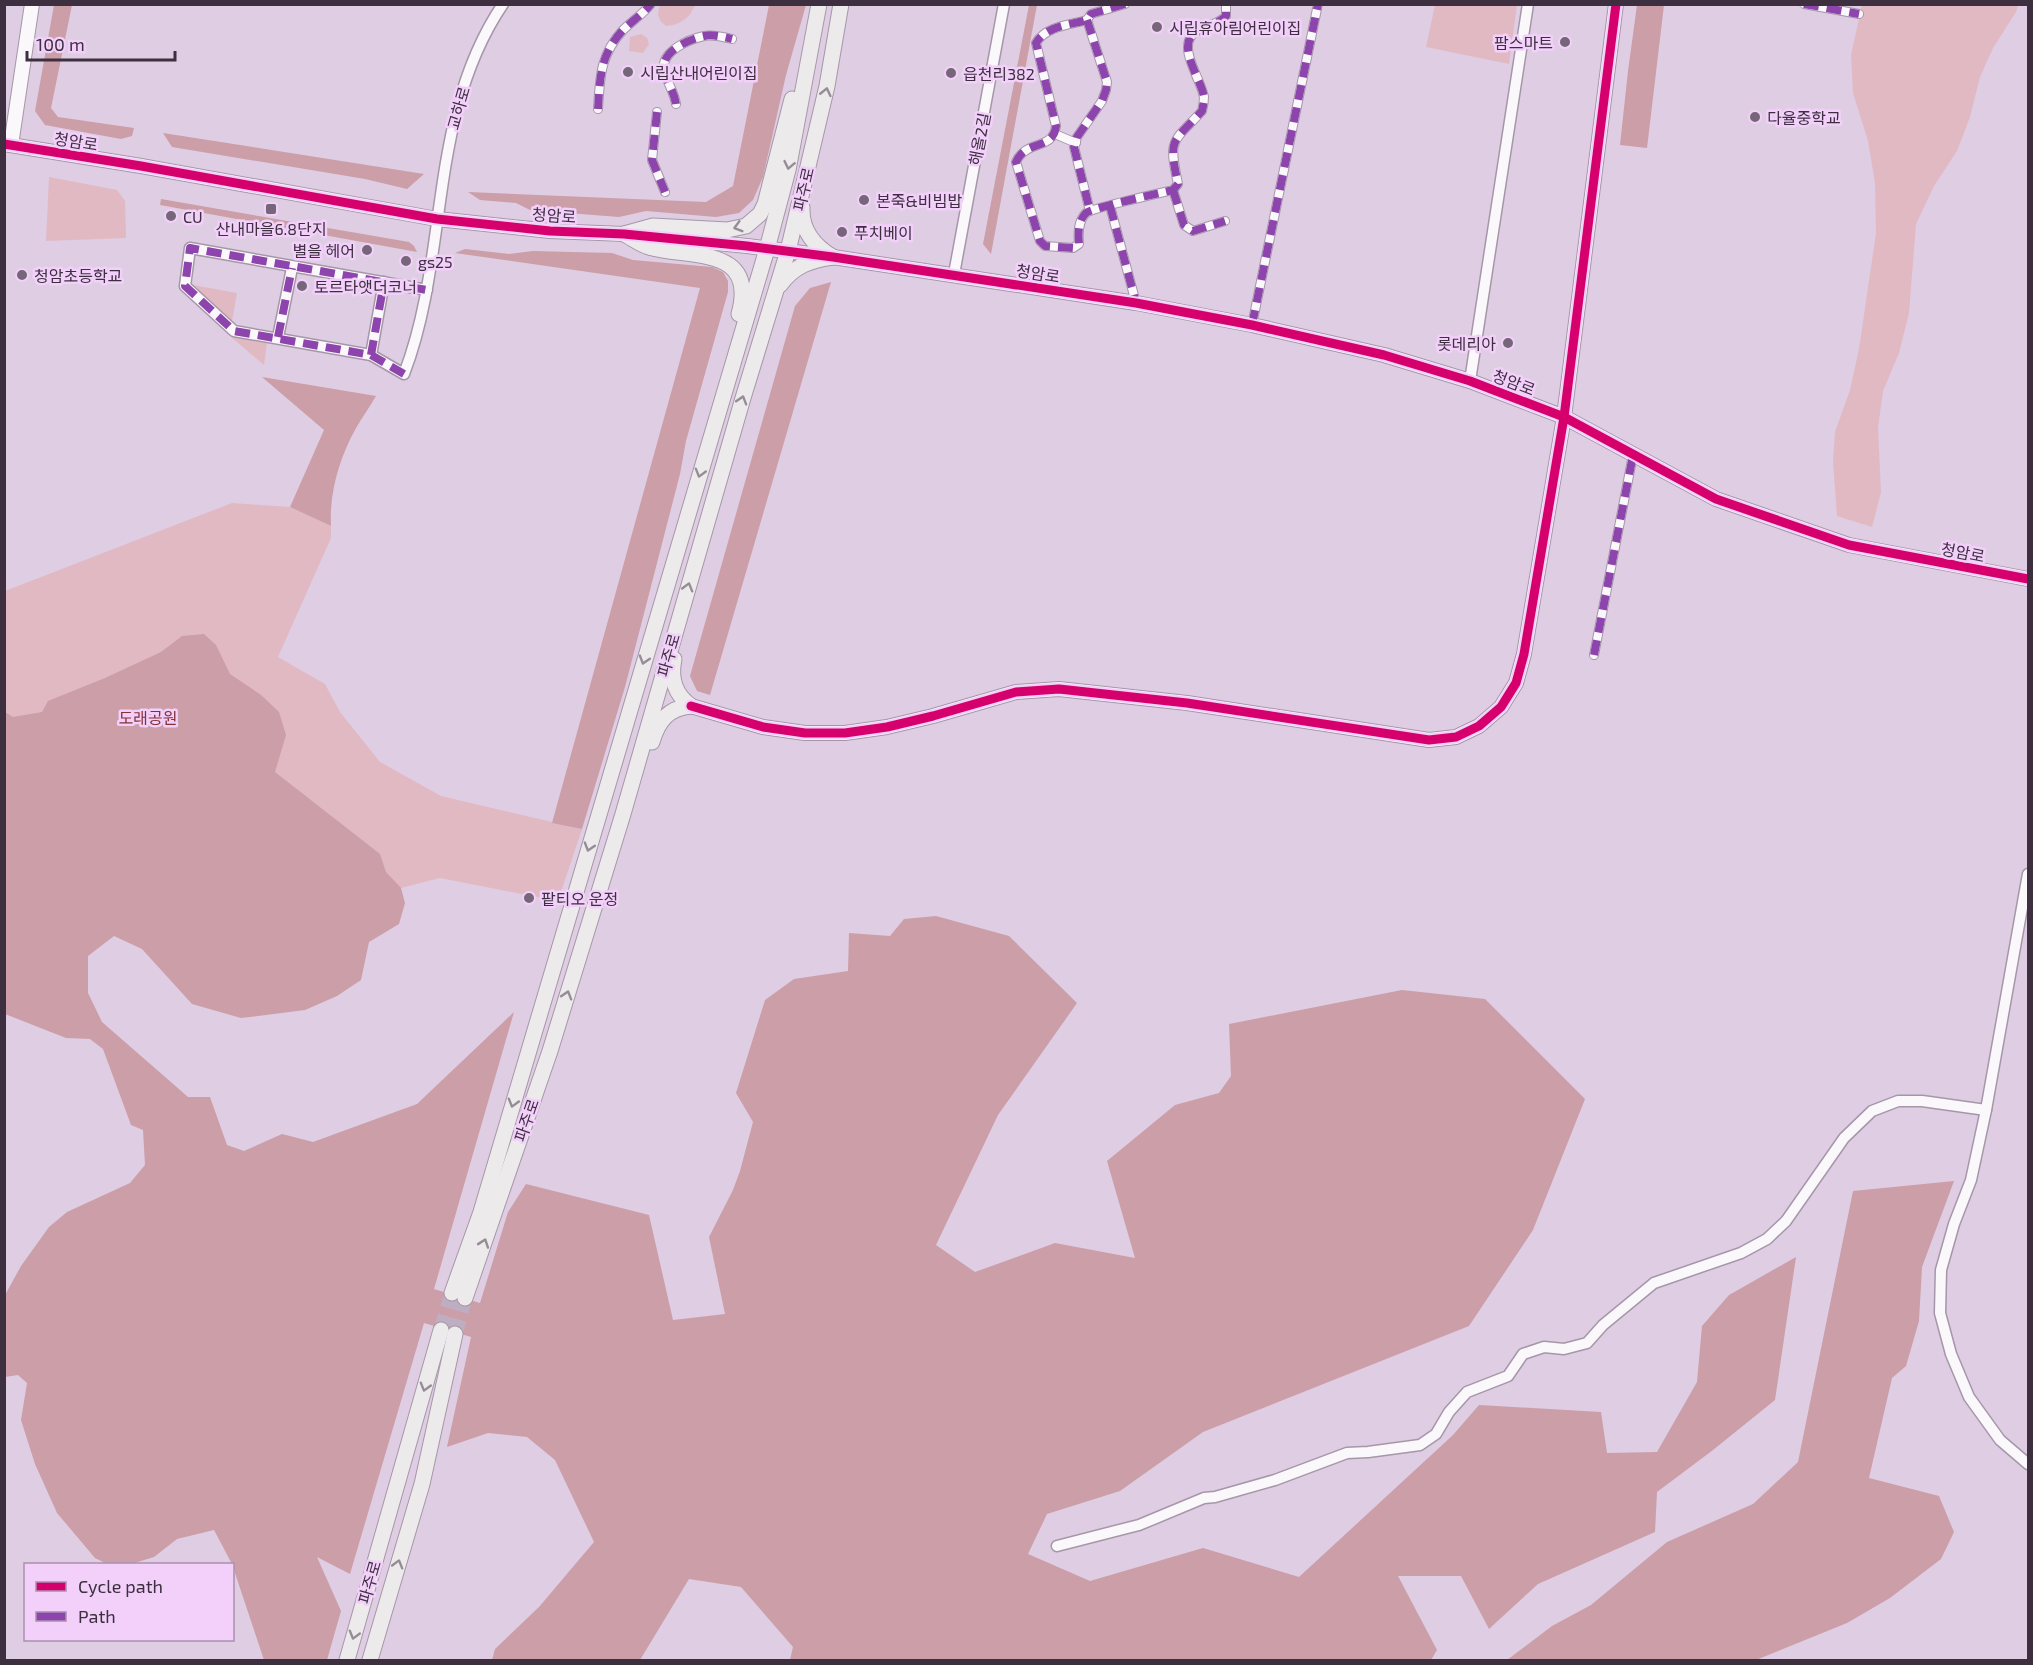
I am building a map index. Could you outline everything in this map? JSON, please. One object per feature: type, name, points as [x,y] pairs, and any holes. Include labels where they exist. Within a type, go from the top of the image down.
[{"type":"main road","name":"파주로","points":[[819,4],[788,170],[767,249],[481,1212],[459,1296],[550,1051],[627,799],[788,251],[827,86],[841,4]]},
{"type":"main road","points":[[624,234],[653,226],[727,230],[746,226],[760,214],[765,204],[798,77],[812,43]]},
{"type":"main road","points":[[802,193],[805,228],[812,241],[833,257]]},
{"type":"main road","points":[[624,234],[648,247],[703,255],[726,262],[734,268],[740,280],[743,300],[719,387],[707,448]]},
{"type":"main road","points":[[772,301],[780,285],[798,266],[833,257]]},
{"type":"main road","points":[[677,624],[678,645],[672,678],[682,699],[691,706]]},
{"type":"main road","points":[[627,799],[640,781],[657,727],[666,714],[679,707],[691,706]]},
{"type":"main road","name":"파주로","points":[[347,1660],[448,1332],[422,1484],[370,1660]]},
{"type":"street","points":[[8,145],[32,4]]},
{"type":"street","name":"교하로","points":[[371,355],[404,374],[413,351],[427,290],[447,148],[460,99],[483,40],[503,4]]},
{"type":"street","points":[[598,109],[600,72],[608,49],[651,4]]},
{"type":"street","name":"해올2길","points":[[954,274],[1004,4]]},
{"type":"street","points":[[1088,4],[1089,17],[1107,82],[1102,101],[1077,137],[1074,147],[1090,211]]},
{"type":"street","points":[[1125,4],[1049,30],[1040,36],[1036,43],[1056,126],[1055,134],[1047,142],[1029,147],[1020,153],[1017,162],[1040,241],[1045,246],[1073,249],[1079,244],[1078,229],[1086,213],[1096,208],[1173,190],[1178,184],[1172,156],[1174,145],[1182,130],[1202,111],[1204,98],[1188,50],[1189,41],[1195,33],[1219,23],[1226,16],[1226,4]]},
{"type":"street","points":[[1252,325],[1318,4]]},
{"type":"street","points":[[1470,381],[1528,4]]},
{"type":"street","points":[[691,706],[763,727],[805,733],[845,733],[887,727],[933,716],[1016,692],[1059,689],[1188,703],[1429,740],[1456,737],[1479,726],[1500,707],[1516,683],[1524,654],[1564,417],[1616,4]]},
{"type":"street","points":[[1804,4],[1859,14]]},
{"type":"street","points":[[676,104],[674,92],[664,68],[664,60],[668,53],[706,35],[732,39]]},
{"type":"street","points":[[657,112],[652,160],[665,192]]},
{"type":"street","points":[[1055,134],[1076,143]]},
{"type":"street","name":"청암로","points":[[8,145],[437,219],[550,231],[624,234],[788,251],[1136,303],[1252,325],[1384,355],[1470,381],[1564,417],[1716,499],[1849,545],[2028,579]]},
{"type":"street","points":[[1173,190],[1184,225],[1193,231],[1225,221]]},
{"type":"street","points":[[1110,206],[1136,303]]},
{"type":"street","points":[[384,282],[371,355],[234,331],[185,286],[190,248],[292,268],[384,282],[427,290]]},
{"type":"street","points":[[278,337],[292,268]]},
{"type":"street","points":[[1594,655],[1633,455]]},
{"type":"street","points":[[2028,873],[1986,1110],[1971,1180],[1954,1224],[1941,1270],[1940,1312],[1951,1354],[1969,1397],[2000,1440],[2028,1464]]},
{"type":"street","points":[[1057,1546],[1139,1524],[1204,1498],[1275,1480],[1347,1453],[1420,1445],[1436,1434],[1449,1412],[1467,1392],[1508,1376],[1522,1354],[1544,1347],[1564,1349],[1587,1343],[1603,1325],[1654,1283],[1741,1253],[1767,1239],[1786,1221],[1844,1138],[1872,1111],[1898,1101],[1922,1101],[1986,1110]]},
{"type":"green space","points":[[660,4],[695,5],[684,20],[666,26],[658,16]]},
{"type":"green space","points":[[54,5],[72,5],[51,108],[58,117],[134,128],[132,136],[121,139],[45,125],[35,111]]},
{"type":"green space","points":[[769,5],[806,5],[786,75],[763,177],[753,200],[739,213],[716,217],[646,211],[619,217],[530,210],[516,203],[480,200],[468,192],[706,202],[733,186]]},
{"type":"green space","points":[[1029,5],[1037,5],[991,254],[983,244]]},
{"type":"green space","points":[[1435,5],[1517,5],[1509,64],[1426,47]]},
{"type":"green space","points":[[1637,5],[1664,5],[1647,148],[1620,145]]},
{"type":"green space","points":[[1862,5],[2018,5],[1993,48],[1980,77],[1970,117],[1957,151],[1934,186],[1916,224],[1909,313],[1899,353],[1883,391],[1878,428],[1881,492],[1872,527],[1837,516],[1833,462],[1835,432],[1850,390],[1859,349],[1876,233],[1875,183],[1868,141],[1853,93],[1851,55]]},
{"type":"green space","points":[[641,34],[647,38],[649,44],[643,53],[629,51],[630,37]]},
{"type":"green space","points":[[163,133],[424,174],[407,189],[365,179],[172,147]]},
{"type":"green space","points":[[49,177],[117,190],[125,201],[126,238],[46,241]]},
{"type":"green space","points":[[161,199],[409,242],[417,252],[160,205]]},
{"type":"green space","points":[[465,249],[509,254],[533,251],[612,253],[633,260],[712,267],[723,272],[728,281],[728,292],[686,441],[680,474],[625,687],[582,829],[552,823],[700,288],[455,253]]},
{"type":"green space","points":[[831,282],[710,695],[697,691],[690,676],[795,306],[810,288]]},
{"type":"green space","points":[[193,285],[237,293],[232,321]]},
{"type":"green space","points":[[231,337],[267,342],[264,365]]},
{"type":"green space","points":[[262,377],[376,396],[345,451],[334,488],[331,526],[290,507],[324,430]]},
{"type":"green space","name":"도래공원","points":[[232,503],[290,507],[331,526],[331,538],[278,657],[325,684],[340,712],[380,762],[441,796],[582,829],[558,901],[440,878],[401,888],[5,849],[5,591]]},
{"type":"green space","points":[[204,634],[216,645],[230,674],[261,695],[279,712],[286,735],[275,772],[380,854],[386,872],[401,888],[405,903],[399,924],[369,942],[361,980],[337,996],[305,1010],[241,1018],[192,1004],[142,949],[114,936],[88,956],[88,993],[102,1022],[188,1097],[210,1097],[227,1145],[244,1151],[282,1134],[313,1142],[417,1104],[514,1012],[434,1289],[480,1303],[508,1212],[526,1184],[649,1215],[673,1320],[725,1314],[709,1237],[733,1190],[753,1122],[736,1093],[765,1000],[794,979],[848,971],[849,933],[890,936],[904,919],[936,916],[1009,936],[1077,1003],[998,1115],[936,1245],[975,1272],[1055,1243],[1135,1258],[1107,1161],[1175,1105],[1219,1093],[1231,1076],[1229,1024],[1402,990],[1485,999],[1585,1099],[1533,1230],[1469,1326],[1203,1432],[1120,1491],[1047,1514],[1028,1554],[1090,1581],[1203,1548],[1299,1577],[1453,1435],[1479,1405],[1601,1412],[1607,1453],[1657,1452],[1697,1382],[1702,1326],[1729,1295],[1796,1257],[1775,1400],[1657,1492],[1655,1532],[1538,1584],[1489,1629],[1461,1576],[1398,1576],[1437,1650],[1431,1660],[790,1660],[793,1647],[741,1587],[689,1579],[640,1660],[492,1660],[495,1649],[539,1607],[594,1542],[555,1460],[527,1437],[488,1433],[447,1447],[471,1337],[424,1323],[350,1574],[317,1557],[341,1611],[327,1660],[264,1660],[234,1570],[234,1563],[231,1563],[214,1530],[177,1539],[154,1557],[134,1563],[105,1563],[95,1558],[57,1513],[35,1464],[21,1420],[27,1383],[18,1375],[5,1377],[4,1297],[21,1266],[49,1227],[67,1212],[130,1183],[145,1165],[143,1130],[131,1125],[103,1049],[90,1039],[66,1038],[5,1014],[5,712],[13,717],[42,712],[48,701],[161,652],[182,636]]},
{"type":"green space","points":[[1954,1181],[1922,1267],[1919,1321],[1906,1366],[1892,1378],[1869,1478],[1939,1496],[1954,1532],[1941,1559],[1890,1598],[1847,1623],[1756,1660],[1507,1660],[1552,1626],[1591,1605],[1667,1542],[1753,1504],[1798,1462],[1853,1191]]},
{"type":"tunnel","points":[[441,1330],[452,1293]]},
{"type":"tunnel","points":[[455,1334],[465,1298]]},
{"type":"marked path","points":[[598,109],[601,77],[610,48],[623,30],[651,4]]},
{"type":"marked path","points":[[1125,4],[1091,14],[1087,20],[1052,30],[1040,37],[1036,43],[1056,126],[1050,139],[1026,150],[1016,162],[1040,241],[1045,246],[1073,248],[1079,244],[1080,223],[1086,213],[1113,204],[1173,190],[1178,184],[1173,157],[1175,142],[1202,111],[1204,100],[1189,56],[1189,40],[1197,31],[1226,16],[1226,4]]},
{"type":"marked path","points":[[1252,325],[1318,4]]},
{"type":"marked path","points":[[1804,4],[1859,14]]},
{"type":"marked path","points":[[1087,20],[1107,82],[1102,101],[1077,137],[1074,147],[1090,211]]},
{"type":"marked path","points":[[676,104],[664,69],[664,63],[672,51],[684,43],[704,36],[732,39]]},
{"type":"marked path","points":[[657,112],[652,160],[665,192]]},
{"type":"marked path","points":[[1173,190],[1184,225],[1193,231],[1225,221]]},
{"type":"marked path","points":[[1110,206],[1136,303]]},
{"type":"marked path","points":[[404,374],[371,355],[234,331],[185,286],[190,248],[427,290]]},
{"type":"marked path","points":[[278,337],[292,268]]},
{"type":"marked path","points":[[371,355],[384,282]]},
{"type":"marked path","points":[[1594,655],[1633,455]]},
{"type":"cycle path","points":[[691,706],[763,727],[805,733],[845,733],[887,727],[933,716],[1016,692],[1059,689],[1187,703],[1429,740],[1456,737],[1479,726],[1501,707],[1516,683],[1524,654],[1564,417],[1616,4]]},
{"type":"cycle path","points":[[4,144],[437,219],[550,231],[624,234],[833,257],[1136,303],[1252,325],[1384,355],[1470,381],[1564,417],[1716,499],[1849,545],[2028,579]]},
{"type":"place","name":"시립휴아림어린이집","points":[[1157,27]]},
{"type":"place","name":"팜스마트","points":[[1565,42]]},
{"type":"place","name":"시립산내어린이집","points":[[628,72]]},
{"type":"place","name":"읍천리382","points":[[951,73]]},
{"type":"place","name":"다율중학교","points":[[1755,117]]},
{"type":"place","name":"본죽&비빔밥","points":[[864,200]]},
{"type":"place","name":"산내마을6.8단지","points":[[271,209]]},
{"type":"place","name":"CU","points":[[171,216]]},
{"type":"place","name":"푸치베이","points":[[842,232]]},
{"type":"place","name":"별을 헤어","points":[[367,250]]},
{"type":"place","name":"gs25","points":[[406,261]]},
{"type":"place","name":"청암초등학교","points":[[22,275]]},
{"type":"place","name":"토르타앳더코너","points":[[302,286]]},
{"type":"place","name":"롯데리아","points":[[1508,343]]},
{"type":"place","name":"팥티오 운정","points":[[529,898]]}]
